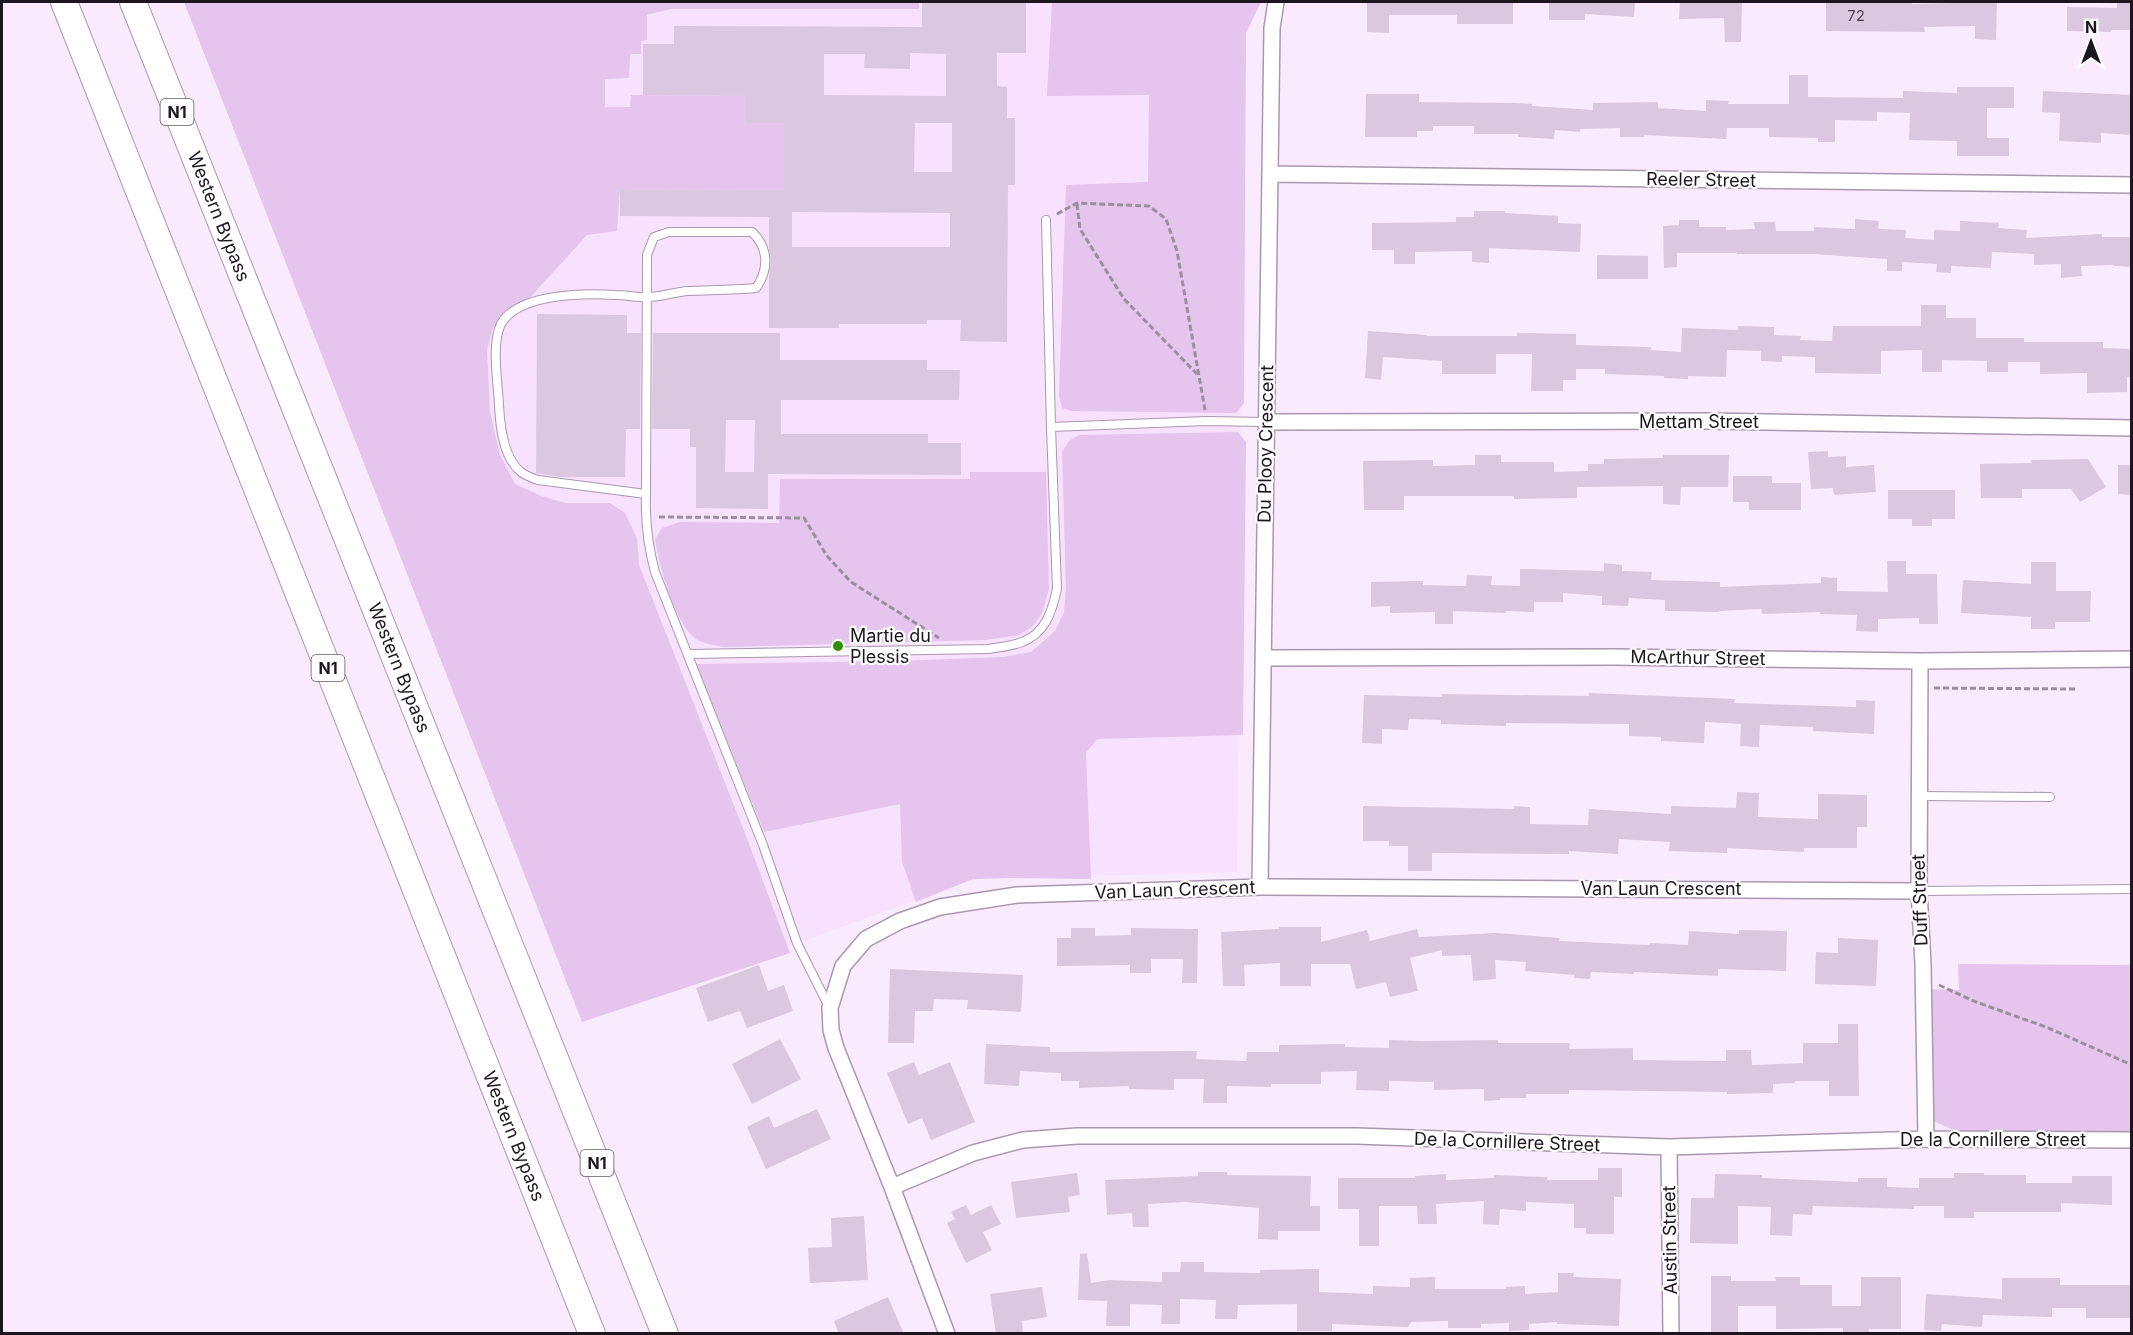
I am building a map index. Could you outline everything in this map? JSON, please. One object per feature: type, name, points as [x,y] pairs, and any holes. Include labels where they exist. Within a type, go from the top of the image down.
[{"type":"highway","name":"Western Bypass","points":[[64,2],[592,1334]]},
{"type":"highway","name":"Western Bypass","points":[[133,2],[665,1334]]},
{"type":"street","name":"Du Plooy Crescent","points":[[1260,887],[1269,174],[1272,28],[1276,2]]},
{"type":"street","name":"Reeler Street","points":[[1269,174],[2132,185]]},
{"type":"street","name":"Mettam Street","points":[[1266,422],[1709,421],[2132,428]]},
{"type":"street","name":"McArthur Street","points":[[1264,658],[1614,657],[1920,661],[2132,659]]},
{"type":"street","name":"Duff Street","points":[[1920,661],[1919,891],[1923,964],[1926,1139]]},
{"type":"street","name":"Van Laun Crescent","points":[[947,1334],[831,1030],[830,1008],[843,966],[866,939],[900,921],[939,907],[1017,895],[1260,887],[1919,891]]},
{"type":"street","name":"De la Cornillere Street","points":[[892,1187],[973,1153],[1023,1140],[1077,1136],[1357,1136],[1669,1148],[1926,1139],[2132,1140]]},
{"type":"street","name":"Austin Street","points":[[1669,1148],[1671,1334]]},
{"type":"lane","points":[[689,654],[989,649],[1022,642],[1040,630],[1051,615],[1057,589],[1046,220]]},
{"type":"lane","points":[[646,495],[538,480],[522,473],[512,462],[500,424],[496,357],[497,336],[502,322],[526,304],[572,295],[647,298],[686,291],[756,288],[763,278],[765,257],[762,241],[752,232],[669,232],[654,237],[647,255],[647,298],[646,495],[645,517],[649,550],[655,572],[763,845],[797,943],[830,1008]]},
{"type":"lane","points":[[1051,427],[1207,421],[1266,422]]},
{"type":"lane","points":[[1919,796],[2050,796]]},
{"type":"lane","points":[[1919,891],[2132,889]]},
{"type":"path","points":[[1077,203],[1080,229],[1124,299],[1199,375]]},
{"type":"path","points":[[1046,220],[1077,203],[1149,206],[1166,219],[1177,251],[1207,421]]},
{"type":"path","points":[[645,517],[804,518],[827,556],[851,582],[958,649]]},
{"type":"path","points":[[1920,688],[2076,689]]},
{"type":"path","points":[[1923,964],[1930,981],[1976,1002],[2046,1027],[2132,1065]]},
{"type":"shaded area","name":"Martie du Plessis","points":[[184,2],[1246,2],[1237,872],[973,879],[582,1022]]},
{"type":"shaded area","points":[[184,2],[919,2],[919,9],[671,9],[647,15],[647,40],[641,41],[641,54],[630,54],[629,78],[605,79],[605,107],[630,107],[631,95],[746,96],[746,123],[784,123],[784,190],[620,189],[617,231],[587,235],[526,302],[506,310],[493,328],[487,350],[490,412],[500,455],[515,484],[541,496],[566,503],[610,503],[625,513],[637,538],[639,565],[790,953],[582,1022]]},
{"type":"shaded area","points":[[1052,2],[1261,2],[1246,33],[1244,403],[1236,413],[1072,411],[1062,408],[1059,396],[1066,185],[1148,182],[1149,95],[1047,96]]},
{"type":"shaded area","points":[[1238,432],[1246,442],[1243,735],[1097,739],[1086,753],[1091,879],[973,879],[916,902],[902,861],[900,804],[764,832],[696,664],[899,661],[1003,657],[1031,652],[1055,631],[1064,612],[1066,588],[1062,452],[1069,441],[1079,435]]},
{"type":"shaded area","points":[[970,472],[1046,472],[1049,589],[1042,613],[1033,626],[1019,635],[985,640],[723,647],[696,639],[688,631],[674,607],[664,578],[655,539],[662,528],[680,522],[779,523],[780,479],[970,479]]},
{"type":"shaded area","points":[[1958,964],[2131,965],[2131,1133],[1956,1131],[1933,1121],[1927,989],[1959,990]]},
{"type":"building","points":[[922,2],[1026,2],[1026,53],[997,53],[997,86],[1007,87],[1007,118],[1015,118],[1015,185],[1008,185],[1007,342],[960,341],[961,320],[927,320],[927,324],[839,324],[839,328],[769,328],[771,260],[769,217],[620,216],[620,189],[784,190],[784,123],[746,123],[746,96],[643,95],[643,44],[674,44],[674,26],[922,27]],"holes":[[[910,53],[946,54],[946,96],[824,95],[824,54],[865,54],[864,68],[910,69]],[[915,123],[952,123],[952,172],[914,172]],[[792,212],[950,213],[950,247],[792,247]]]},
{"type":"building","points":[[1367,2],[1513,2],[1513,24],[1457,24],[1457,15],[1389,15],[1389,33],[1367,32]]},
{"type":"building","points":[[1549,2],[1635,2],[1634,17],[1585,14],[1585,20],[1549,20]]},
{"type":"building","points":[[1680,2],[1742,2],[1741,42],[1725,42],[1724,18],[1679,19]]},
{"type":"building","points":[[1826,2],[1912,2],[1912,4],[1997,2],[1996,40],[1975,39],[1975,26],[1924,27],[1925,32],[1826,31]]},
{"type":"building","points":[[2117,2],[2131,2],[2131,30],[2067,31],[2067,7],[2117,8]]},
{"type":"building","points":[[1789,75],[1808,75],[1808,97],[1903,98],[1903,91],[1957,93],[1957,87],[2014,87],[2014,108],[1987,108],[1987,138],[2009,138],[2009,156],[1957,156],[1957,141],[1909,140],[1910,113],[1877,112],[1877,121],[1835,120],[1835,142],[1818,142],[1818,138],[1769,137],[1769,128],[1727,128],[1726,139],[1644,135],[1644,137],[1620,137],[1620,128],[1580,129],[1580,132],[1555,130],[1554,139],[1518,137],[1518,134],[1474,134],[1474,126],[1433,126],[1433,131],[1417,131],[1417,137],[1365,137],[1366,94],[1419,94],[1419,102],[1516,103],[1593,110],[1593,103],[1658,102],[1658,108],[1706,111],[1706,100],[1729,101],[1728,104],[1789,104]]},
{"type":"building","points":[[2043,91],[2132,95],[2130,135],[2101,133],[2101,143],[2059,141],[2060,113],[2042,112]]},
{"type":"building","points":[[1474,211],[1505,211],[1505,213],[1558,216],[1558,223],[1581,224],[1580,252],[1489,248],[1489,263],[1472,262],[1472,251],[1415,252],[1415,264],[1394,264],[1394,250],[1372,250],[1372,223],[1456,222],[1456,217],[1474,217]]},
{"type":"building","points":[[1855,219],[1879,221],[1878,229],[1906,230],[1905,238],[1934,240],[1934,230],[1960,231],[1960,221],[1999,223],[1998,228],[2027,230],[2026,238],[2102,234],[2102,237],[2132,237],[2132,267],[2081,266],[2082,276],[2061,278],[2061,264],[2034,265],[2034,254],[1992,252],[1991,268],[1951,266],[1951,273],[1936,272],[1937,264],[1902,262],[1902,271],[1887,271],[1887,259],[1813,254],[1677,253],[1677,267],[1664,268],[1663,226],[1679,225],[1679,220],[1699,220],[1699,227],[1726,227],[1726,230],[1755,229],[1754,222],[1775,222],[1776,231],[1814,231],[1814,227],[1855,229]]},
{"type":"building","points":[[1597,255],[1648,256],[1648,279],[1597,279]]},
{"type":"building","points":[[1921,305],[1946,305],[1946,318],[1976,318],[1976,338],[2024,338],[2024,342],[2103,342],[2103,348],[2132,349],[2132,377],[2127,377],[2127,392],[2087,393],[2087,373],[2040,374],[2040,362],[2008,362],[2008,372],[1987,372],[1987,361],[1942,360],[1942,372],[1922,372],[1922,350],[1881,351],[1881,374],[1815,373],[1815,357],[1782,356],[1782,362],[1761,361],[1761,351],[1727,350],[1726,377],[1664,378],[1664,376],[1605,374],[1605,369],[1576,369],[1576,380],[1563,380],[1563,391],[1531,391],[1532,354],[1496,354],[1496,374],[1442,374],[1442,361],[1383,357],[1381,380],[1365,378],[1368,331],[1427,336],[1576,334],[1576,345],[1651,347],[1651,350],[1681,352],[1682,328],[1738,330],[1738,326],[1774,327],[1774,335],[1801,336],[1800,340],[1832,341],[1833,326],[1921,326]]},
{"type":"building","points":[[537,314],[627,315],[627,333],[641,333],[640,429],[626,429],[625,477],[560,477],[536,473]]},
{"type":"building","points":[[653,333],[780,333],[780,360],[927,360],[927,370],[960,370],[959,400],[781,400],[781,434],[928,434],[928,443],[961,443],[961,475],[768,474],[768,509],[696,508],[696,447],[690,447],[690,429],[652,429]],"holes":[[[726,420],[755,420],[754,472],[725,472]]]},
{"type":"building","points":[[1828,451],[1828,457],[1846,456],[1846,467],[1874,465],[1876,492],[1834,495],[1833,488],[1811,489],[1808,452]]},
{"type":"building","points":[[1475,455],[1501,455],[1501,462],[1554,462],[1554,472],[1588,471],[1588,464],[1604,464],[1604,459],[1663,458],[1663,455],[1729,455],[1728,487],[1681,487],[1680,505],[1663,504],[1663,486],[1577,487],[1577,498],[1404,496],[1404,510],[1364,510],[1363,461],[1433,460],[1433,466],[1475,465]]},
{"type":"building","points":[[2088,459],[2106,487],[2080,502],[2071,489],[2022,489],[2022,498],[1981,498],[1980,464]]},
{"type":"building","points":[[2118,465],[2132,465],[2132,495],[2118,494]]},
{"type":"building","points":[[1733,476],[1772,476],[1772,483],[1801,483],[1801,510],[1749,510],[1749,502],[1733,502]]},
{"type":"building","points":[[1888,490],[1955,490],[1955,519],[1932,519],[1932,526],[1912,526],[1912,519],[1888,519]]},
{"type":"building","points":[[1887,561],[1906,561],[1906,574],[1937,574],[1938,624],[1919,624],[1919,618],[1878,619],[1878,632],[1856,631],[1857,615],[1820,614],[1820,612],[1762,614],[1761,609],[1719,612],[1665,611],[1665,600],[1629,598],[1628,606],[1602,605],[1602,596],[1563,593],[1563,602],[1534,602],[1534,612],[1453,611],[1453,624],[1435,624],[1435,612],[1390,613],[1390,606],[1371,607],[1371,582],[1423,581],[1423,585],[1466,586],[1467,575],[1492,576],[1491,585],[1520,586],[1520,569],[1604,571],[1604,563],[1622,565],[1622,571],[1652,572],[1651,580],[1720,582],[1720,587],[1821,583],[1821,577],[1837,578],[1837,591],[1888,592]]},
{"type":"building","points":[[2031,562],[2056,562],[2056,591],[2091,591],[2090,622],[2055,622],[2055,629],[2031,629],[2031,617],[1961,613],[1963,580],[2031,584]]},
{"type":"building","points":[[1589,693],[1735,699],[1734,703],[1856,707],[1856,700],[1875,701],[1874,734],[1813,731],[1813,727],[1760,725],[1759,747],[1740,746],[1741,724],[1705,722],[1704,743],[1661,741],[1661,737],[1629,736],[1629,724],[1506,723],[1506,726],[1441,724],[1441,720],[1409,719],[1408,730],[1382,729],[1382,744],[1362,743],[1364,695],[1589,696]]},
{"type":"building","points":[[1737,792],[1759,793],[1758,817],[1818,819],[1818,794],[1867,795],[1867,827],[1857,827],[1857,848],[1804,848],[1804,852],[1727,848],[1727,853],[1669,851],[1670,842],[1619,839],[1618,854],[1569,851],[1569,854],[1432,853],[1432,871],[1408,871],[1408,846],[1389,846],[1389,841],[1363,841],[1363,806],[1514,809],[1514,806],[1530,807],[1530,824],[1588,825],[1589,809],[1671,814],[1671,806],[1736,808]]},
{"type":"building","points":[[1279,927],[1321,927],[1321,942],[1367,930],[1370,941],[1417,929],[1419,937],[1496,933],[1560,938],[1559,941],[1649,945],[1650,943],[1688,945],[1689,931],[1739,934],[1739,930],[1787,931],[1786,971],[1718,969],[1718,976],[1591,972],[1590,979],[1574,978],[1575,975],[1525,971],[1526,962],[1495,960],[1496,979],[1473,981],[1471,955],[1442,956],[1442,950],[1410,958],[1418,991],[1390,997],[1386,982],[1356,989],[1350,964],[1311,964],[1311,986],[1280,986],[1280,963],[1244,965],[1245,986],[1223,986],[1221,932],[1279,929]]},
{"type":"building","points":[[1071,928],[1095,928],[1095,936],[1131,935],[1131,928],[1198,929],[1197,983],[1182,983],[1183,959],[1151,959],[1151,973],[1130,973],[1130,965],[1057,966],[1057,938],[1071,938]]},
{"type":"building","points":[[1838,938],[1878,940],[1876,986],[1815,984],[1816,952],[1838,953]]},
{"type":"building","points":[[759,965],[768,991],[784,985],[793,1011],[747,1028],[740,1011],[708,1022],[696,988]]},
{"type":"building","points":[[890,969],[1023,975],[1021,1012],[967,1009],[968,1000],[934,999],[933,1011],[915,1011],[914,1043],[888,1043]]},
{"type":"building","points":[[1838,1024],[1858,1024],[1859,1096],[1829,1096],[1829,1081],[1795,1081],[1795,1083],[1773,1084],[1773,1093],[1569,1090],[1569,1094],[1526,1094],[1526,1098],[1500,1098],[1500,1100],[1484,1101],[1484,1089],[1434,1090],[1434,1082],[1389,1081],[1389,1091],[1356,1090],[1357,1071],[1321,1072],[1321,1084],[1271,1084],[1271,1087],[1227,1086],[1227,1103],[1203,1103],[1204,1079],[1174,1079],[1174,1090],[1129,1089],[1129,1086],[1079,1088],[1079,1081],[1061,1081],[1061,1073],[1020,1071],[1019,1086],[984,1084],[986,1044],[1050,1047],[1050,1052],[1197,1051],[1196,1059],[1246,1061],[1247,1052],[1279,1052],[1279,1045],[1345,1044],[1345,1047],[1389,1048],[1389,1040],[1498,1040],[1498,1043],[1570,1043],[1569,1049],[1633,1048],[1633,1060],[1726,1061],[1726,1050],[1751,1050],[1752,1065],[1803,1063],[1803,1043],[1838,1043]]},
{"type":"building","points":[[780,1039],[801,1079],[752,1104],[732,1064]]},
{"type":"building","points":[[914,1062],[919,1075],[950,1062],[975,1122],[931,1140],[922,1118],[908,1124],[887,1073]]},
{"type":"building","points":[[817,1109],[831,1139],[766,1169],[747,1127],[769,1116],[774,1128]]},
{"type":"building","points":[[1598,1168],[1622,1168],[1622,1197],[1614,1197],[1614,1234],[1586,1234],[1586,1228],[1574,1228],[1574,1204],[1526,1202],[1526,1211],[1500,1209],[1499,1225],[1483,1224],[1484,1201],[1436,1204],[1437,1224],[1418,1224],[1417,1206],[1379,1206],[1379,1246],[1359,1246],[1359,1209],[1338,1209],[1338,1178],[1415,1178],[1415,1176],[1446,1174],[1446,1180],[1494,1178],[1494,1175],[1547,1177],[1547,1180],[1598,1180]]},
{"type":"building","points":[[1198,1172],[1227,1172],[1227,1175],[1311,1176],[1310,1206],[1320,1206],[1320,1231],[1278,1231],[1278,1240],[1258,1239],[1259,1208],[1186,1202],[1148,1204],[1149,1227],[1133,1227],[1132,1213],[1107,1215],[1105,1180],[1198,1176]]},
{"type":"building","points":[[1077,1173],[1080,1195],[1068,1197],[1070,1212],[1016,1218],[1011,1182]]},
{"type":"building","points":[[1954,1173],[2026,1175],[2026,1183],[2072,1183],[2072,1176],[2112,1176],[2112,1205],[2061,1203],[2061,1212],[1974,1212],[1974,1218],[1944,1218],[1944,1206],[1914,1206],[1914,1209],[1813,1206],[1812,1215],[1793,1214],[1792,1236],[1770,1235],[1771,1207],[1738,1206],[1738,1244],[1690,1243],[1691,1198],[1714,1198],[1715,1174],[1858,1182],[1858,1178],[1887,1178],[1887,1187],[1919,1188],[1919,1178],[1954,1178]]},
{"type":"building","points":[[966,1205],[971,1215],[991,1205],[1001,1224],[983,1232],[992,1250],[966,1263],[947,1223],[955,1219],[951,1212]]},
{"type":"building","points":[[864,1216],[868,1280],[810,1283],[808,1248],[832,1247],[831,1218]]},
{"type":"building","points":[[1087,1253],[1091,1283],[1110,1280],[1162,1282],[1162,1272],[1180,1272],[1181,1262],[1204,1262],[1204,1272],[1260,1273],[1260,1270],[1319,1269],[1319,1292],[1373,1294],[1373,1286],[1410,1287],[1410,1278],[1435,1277],[1435,1289],[1506,1289],[1506,1287],[1525,1286],[1525,1294],[1558,1292],[1558,1273],[1574,1273],[1573,1277],[1621,1279],[1619,1326],[1557,1324],[1557,1322],[1529,1324],[1529,1330],[1509,1331],[1509,1323],[1481,1324],[1481,1328],[1448,1328],[1448,1321],[1411,1322],[1408,1327],[1332,1324],[1332,1331],[1297,1331],[1297,1304],[1238,1305],[1237,1319],[1215,1319],[1216,1300],[1180,1299],[1180,1324],[1161,1324],[1162,1305],[1130,1304],[1130,1326],[1106,1326],[1107,1301],[1078,1300],[1080,1254]]},
{"type":"building","points":[[1711,1276],[1731,1276],[1731,1281],[1776,1281],[1775,1277],[1800,1277],[1800,1285],[1832,1285],[1832,1306],[1861,1306],[1861,1277],[1901,1277],[1901,1329],[1869,1329],[1869,1334],[1843,1334],[1843,1328],[1776,1329],[1776,1306],[1738,1306],[1738,1334],[1711,1334]]},
{"type":"building","points":[[2002,1278],[2060,1278],[2060,1285],[2131,1285],[2131,1318],[2086,1318],[2086,1308],[2052,1308],[2052,1317],[1983,1315],[1982,1327],[1942,1324],[1941,1331],[1924,1330],[1926,1294],[2002,1299]]},
{"type":"building","points":[[1042,1287],[1047,1317],[1022,1321],[1023,1334],[996,1334],[990,1294]]},
{"type":"building","points":[[888,1297],[904,1334],[839,1334],[834,1321]]},
{"type":"place","name":"Martie du Plessis","points":[[838,646]]}]
